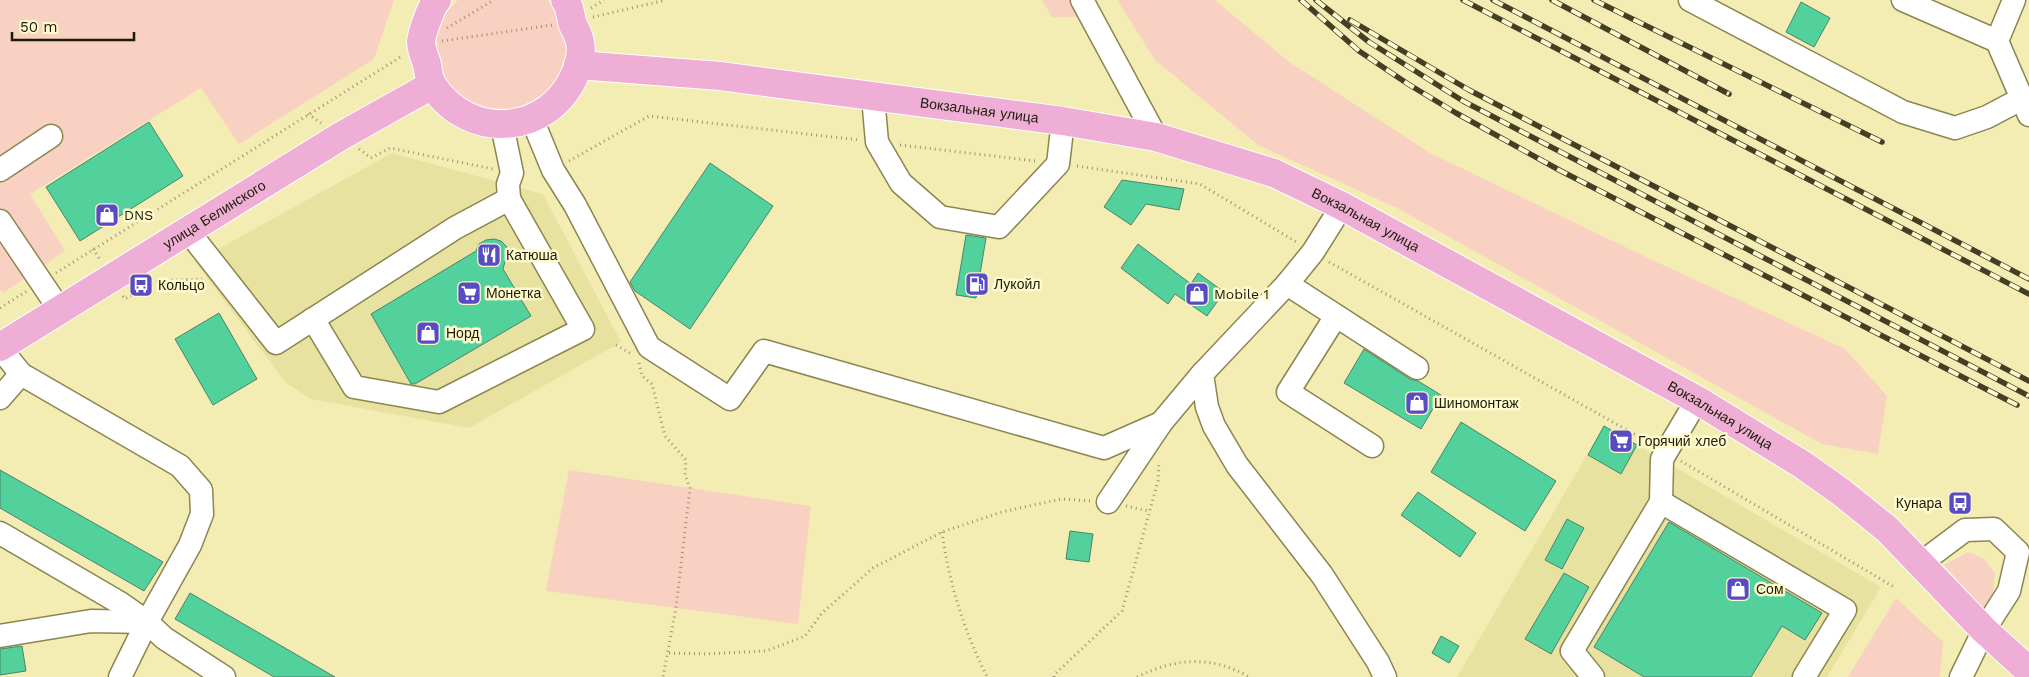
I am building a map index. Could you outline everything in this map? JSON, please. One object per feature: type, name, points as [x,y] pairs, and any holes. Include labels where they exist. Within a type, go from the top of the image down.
[{"type":"main road","points":[[438,0],[423,32],[421,44],[432,85],[455,110],[482,123],[502,125],[532,119],[554,105],[572,83],[578,65],[581,43],[571,7]]},
{"type":"main road","name":"Вокзальная улица","points":[[578,65],[720,76],[1063,121],[1156,137],[1274,173],[1342,206],[1697,400],[1803,465],[1841,492],[1887,529],[1984,630],[2029,671]]},
{"type":"main road","name":"улица Белинского","points":[[0,348],[341,136],[432,85]]},
{"type":"street","points":[[1082,0],[1156,137]]},
{"type":"street","points":[[1690,0],[1720,6],[1903,112],[1955,128],[2026,106],[1997,40],[1903,0]]},
{"type":"street","points":[[1997,40],[2014,0]]},
{"type":"street","points":[[873,97],[877,142],[901,183],[940,217],[999,228],[1058,164],[1063,121]]},
{"type":"street","points":[[532,119],[553,170],[575,205],[649,347],[730,399],[764,352],[1104,448],[1161,423]]},
{"type":"street","points":[[313,320],[354,387],[440,402],[583,330],[509,199],[508,184],[512,173],[502,125]]},
{"type":"street","points":[[0,170],[51,136]]},
{"type":"street","points":[[188,231],[276,343],[455,228],[509,199]]},
{"type":"street","points":[[1108,502],[1161,423],[1202,374],[1288,284],[1313,252],[1342,206]]},
{"type":"street","points":[[0,221],[43,282],[60,310]]},
{"type":"street","points":[[1288,284],[1417,368]]},
{"type":"street","points":[[1336,316],[1288,392],[1372,446]]},
{"type":"street","points":[[0,348],[21,374],[180,466],[201,490],[202,514],[190,545],[147,622],[120,677]]},
{"type":"street","points":[[0,398],[21,374]]},
{"type":"street","points":[[1202,374],[1208,407],[1214,426],[1237,466],[1322,575],[1378,662],[1385,677]]},
{"type":"street","points":[[1593,677],[1572,651],[1661,502],[1662,459],[1697,400]]},
{"type":"street","points":[[1661,502],[1845,610],[1804,677]]},
{"type":"street","points":[[1921,563],[1965,530],[1994,529],[2018,552],[2009,592],[1984,630],[1960,677]]},
{"type":"street","points":[[0,533],[120,603],[147,622],[164,638],[224,677]]},
{"type":"street","points":[[0,636],[91,621],[147,622]]},
{"type":"path","points":[[0,308],[308,114],[494,0]]},
{"type":"path","points":[[421,44],[604,0]]},
{"type":"path","points":[[571,7],[666,0]]},
{"type":"path","points":[[308,114],[371,158],[390,148],[512,173]]},
{"type":"path","points":[[553,170],[649,116],[1058,164],[1200,184],[1313,252],[1666,452],[1894,587]]},
{"type":"path","points":[[616,344],[637,358],[642,376],[652,384],[664,436],[686,460],[685,475],[690,488],[676,608],[663,677]]},
{"type":"path","points":[[1054,677],[1122,610],[1158,481],[1161,423]]},
{"type":"path","points":[[669,653],[706,654],[766,651],[805,636],[822,613],[873,568],[942,532],[1002,512],[1061,499],[1108,502]]},
{"type":"path","points":[[942,532],[952,589],[970,642],[987,677]]},
{"type":"path","points":[[1137,677],[1148,671],[1185,661],[1217,663],[1249,677]]},
{"type":"shaded area","points":[[0,0],[394,0],[374,59],[239,144],[201,88],[30,194],[65,251],[3,293],[0,290]]},
{"type":"shaded area","points":[[458,0],[547,0],[560,14],[568,40],[566,64],[549,93],[524,108],[508,112],[488,111],[466,101],[447,83],[438,62],[437,38],[444,15]]},
{"type":"shaded area","points":[[1042,0],[1070,0],[1081,17],[1052,17]]},
{"type":"shaded area","points":[[1117,0],[1215,0],[1288,61],[1430,153],[1650,259],[1845,349],[1887,396],[1878,454],[1822,444],[1397,208],[1258,145],[1155,60]]},
{"type":"shaded area","points":[[392,153],[543,194],[621,342],[469,428],[311,399],[285,382],[195,262]]},
{"type":"shaded area","points":[[1604,426],[1881,587],[1827,677],[1457,677]]},
{"type":"shaded area","points":[[569,470],[811,506],[798,624],[546,591]]},
{"type":"shaded area","points":[[1968,552],[1983,558],[1995,573],[1993,593],[1982,609],[1944,565]]},
{"type":"shaded area","points":[[1896,598],[1943,642],[1940,677],[1848,677]]},
{"type":"building","points":[[1801,2],[1830,18],[1814,47],[1786,32]]},
{"type":"building","points":[[149,122],[183,176],[80,241],[46,187]]},
{"type":"building","points":[[710,163],[773,206],[690,329],[635,291],[630,282]]},
{"type":"building","points":[[1122,180],[1184,189],[1179,210],[1146,204],[1131,225],[1104,207]]},
{"type":"building","points":[[966,235],[986,238],[976,298],[956,295]]},
{"type":"building","points":[[494,239],[501,241],[507,247],[503,269],[531,316],[415,384],[411,384],[371,314],[476,251],[479,244],[486,240]]},
{"type":"building","points":[[1138,244],[1191,284],[1198,273],[1224,292],[1207,316],[1175,294],[1168,304],[1121,268]]},
{"type":"building","points":[[219,313],[257,379],[213,405],[175,339]]},
{"type":"building","points":[[1364,349],[1410,379],[1418,381],[1441,395],[1421,429],[1344,383]]},
{"type":"building","points":[[1461,422],[1556,481],[1525,531],[1431,472]]},
{"type":"building","points":[[1604,426],[1637,445],[1621,474],[1588,455]]},
{"type":"building","points":[[0,470],[163,562],[144,591],[0,508]]},
{"type":"building","points":[[1418,492],[1476,533],[1460,557],[1401,515]]},
{"type":"building","points":[[1567,519],[1584,528],[1562,569],[1545,560]]},
{"type":"building","points":[[1669,522],[1822,613],[1805,640],[1782,626],[1751,677],[1644,677],[1594,647]]},
{"type":"building","points":[[1070,531],[1093,534],[1089,562],[1066,559]]},
{"type":"building","points":[[1564,573],[1589,587],[1551,654],[1525,639]]},
{"type":"building","points":[[190,593],[335,677],[274,677],[175,619]]},
{"type":"building","points":[[1441,636],[1459,646],[1449,663],[1432,653]]},
{"type":"building","points":[[22,646],[26,671],[0,675],[0,649]]},
{"type":"railway","points":[[1301,0],[1359,51],[1456,113],[1561,171],[2017,405]]},
{"type":"railway","points":[[1316,0],[1369,42],[1463,101],[2029,396]]},
{"type":"railway","points":[[1463,0],[2029,294]]},
{"type":"railway","points":[[1493,0],[2029,279]]},
{"type":"railway","points":[[1552,0],[1729,94]]},
{"type":"railway","points":[[1594,0],[1882,142]]},
{"type":"railway","points":[[1350,20],[1469,90],[2029,381]]},
{"type":"place","name":"DNS","points":[[107,215]]},
{"type":"place","name":"Катюша","points":[[489,255]]},
{"type":"place","name":"Лукойл","points":[[977,284]]},
{"type":"place","name":"Кольцо","points":[[141,285]]},
{"type":"place","name":"Монетка","points":[[469,293]]},
{"type":"place","name":"Mobile 1","points":[[1197,294]]},
{"type":"place","name":"Норд","points":[[428,333]]},
{"type":"place","name":"Шиномонтаж","points":[[1417,403]]},
{"type":"place","name":"Горячий хлеб","points":[[1621,441]]},
{"type":"place","name":"Кунара","points":[[1960,503]]},
{"type":"place","name":"Сом","points":[[1738,589]]}]
